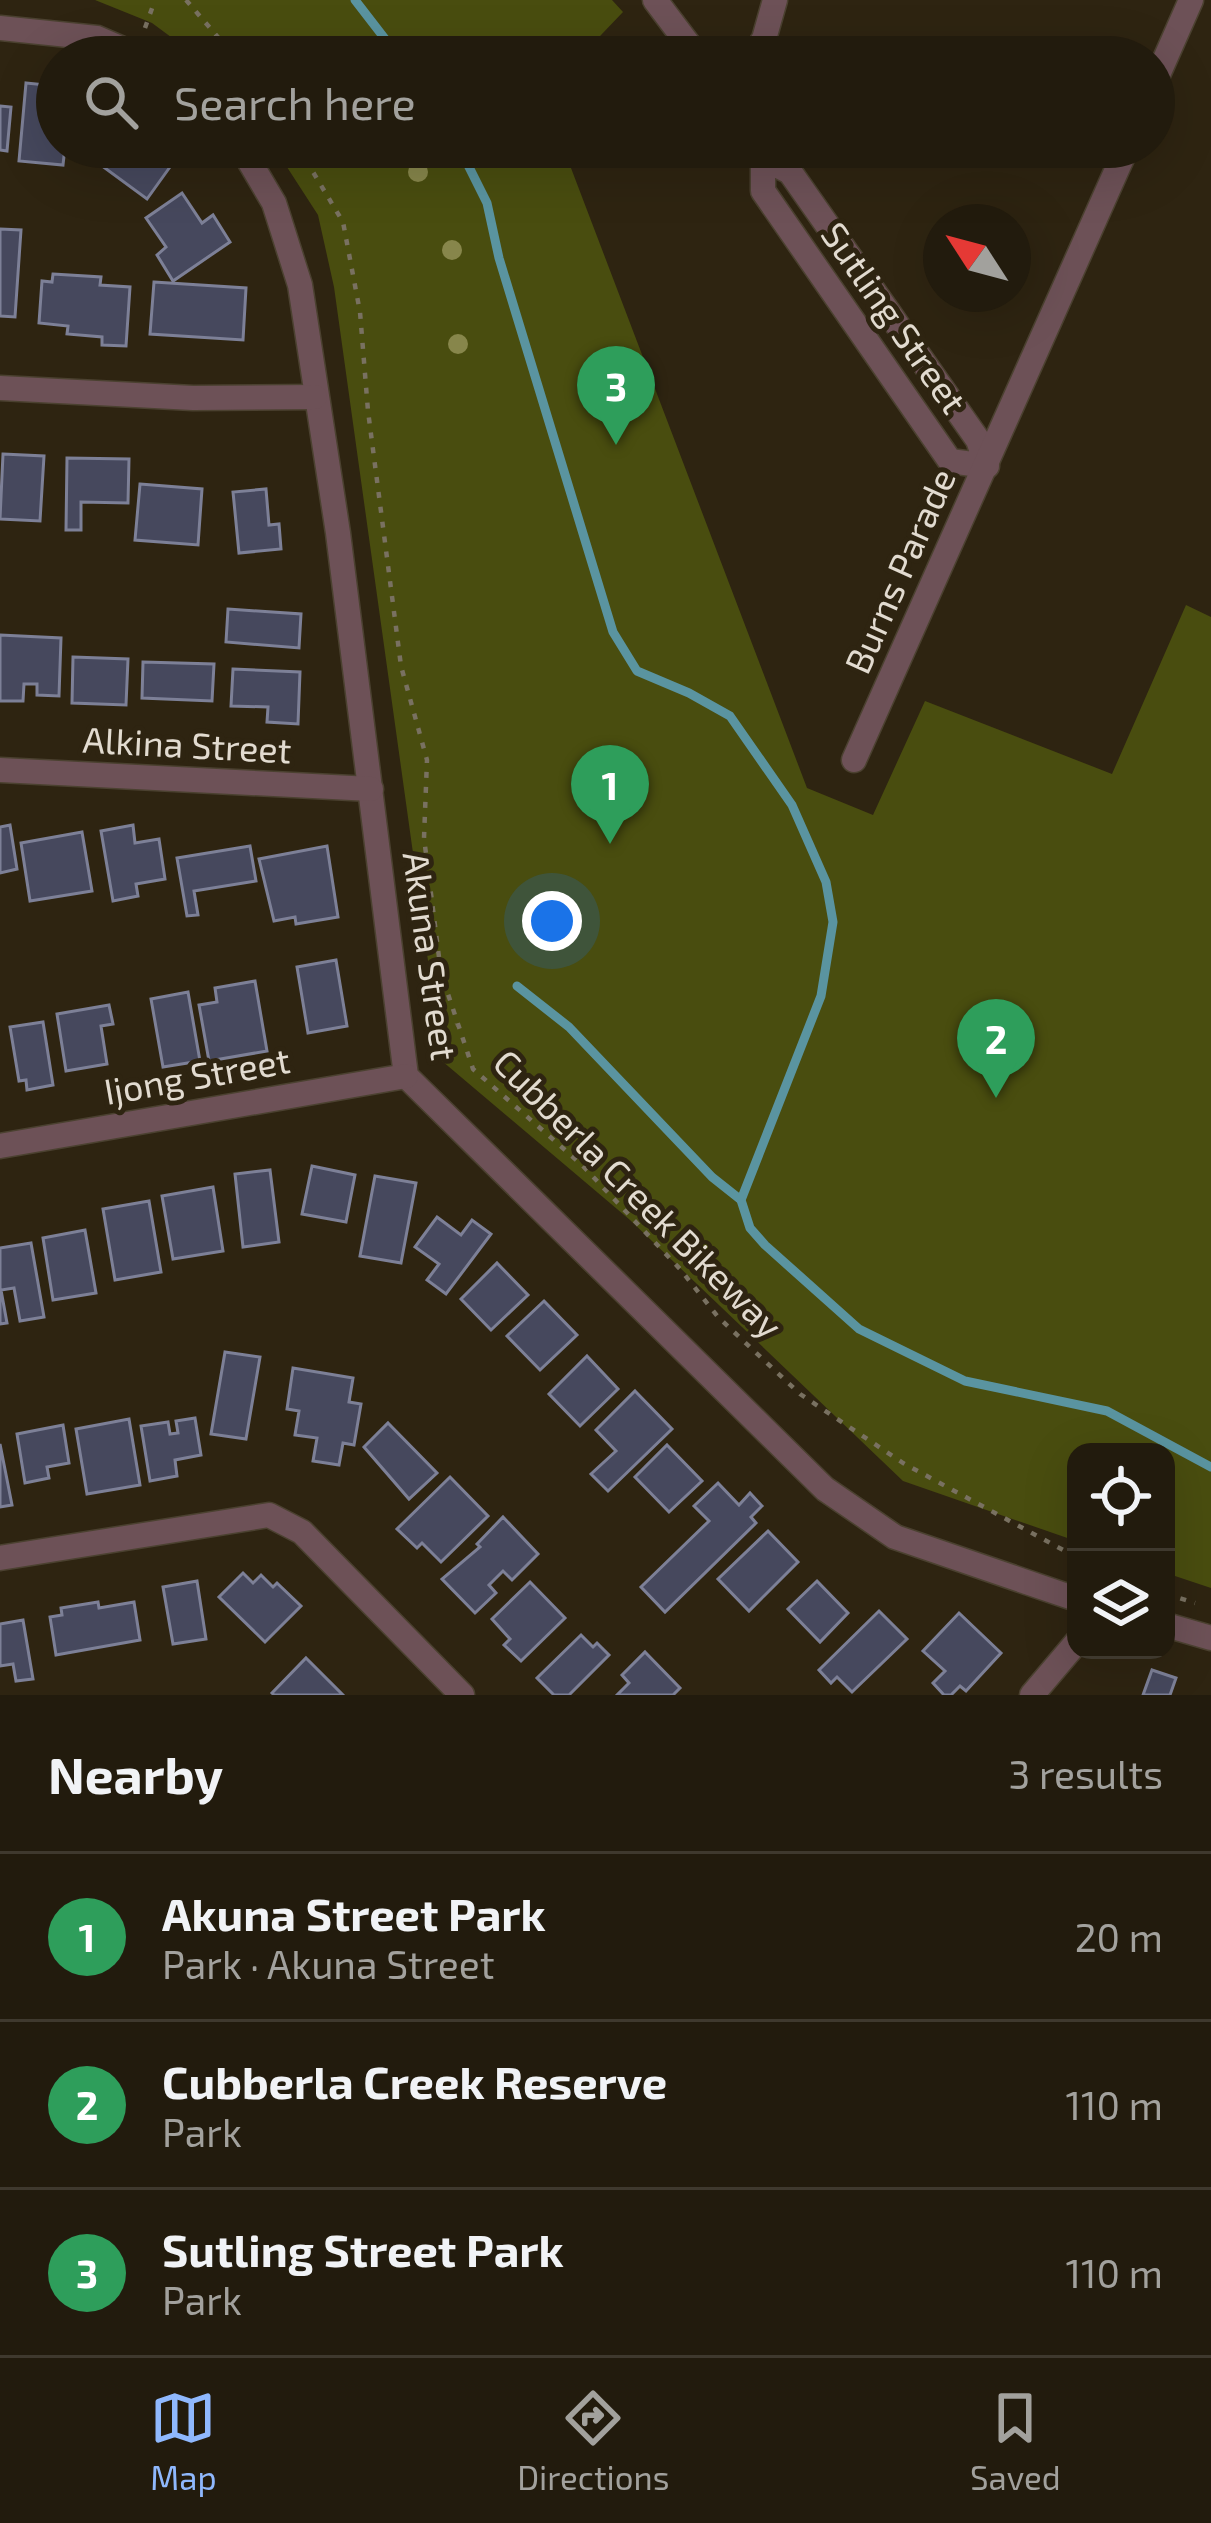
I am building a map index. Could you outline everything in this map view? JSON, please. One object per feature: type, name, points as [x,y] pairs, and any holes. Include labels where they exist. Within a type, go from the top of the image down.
[{"type":"street","points":[[655,0],[682,36]]},
{"type":"street","points":[[765,36],[776,0]]},
{"type":"street","points":[[1175,36],[1191,0]]},
{"type":"street","points":[[0,28],[78,36]]},
{"type":"street","name":"Akuna Street","points":[[253,168],[274,203],[300,285],[338,533],[406,1076],[825,1489],[895,1537],[1067,1597]]},
{"type":"street","name":"Sutling Street","points":[[784,168],[978,440],[987,466]]},
{"type":"street","name":"Burns Parade","points":[[854,760],[1117,168]]},
{"type":"street","points":[[0,388],[193,398],[315,397]]},
{"type":"street","name":"Alkina Street","points":[[0,770],[371,789]]},
{"type":"street","name":"Ijong Street","points":[[0,1146],[406,1076]]},
{"type":"street","points":[[0,1558],[269,1515],[302,1532],[462,1695]]},
{"type":"street","points":[[1175,1628],[1211,1638]]},
{"type":"street","points":[[1031,1695],[1067,1653]]},
{"type":"path","points":[[144,36],[155,0]]},
{"type":"path","points":[[186,0],[217,36]]},
{"type":"path","name":"Cubberla Creek Bikeway","points":[[311,168],[343,222],[360,312],[401,666],[427,760],[424,838],[441,973],[473,1069],[581,1165],[680,1269],[718,1317],[800,1394],[903,1462],[1067,1552]]},
{"type":"path","points":[[423,1039],[456,1024]]},
{"type":"path","points":[[1175,1597],[1211,1608]]},
{"type":"green space","points":[[95,0],[612,0],[623,12],[600,36],[170,36],[152,23]]},
{"type":"green space","points":[[288,168],[571,168],[807,788],[873,815],[925,701],[1112,774],[1186,605],[1211,617],[1211,1588],[1175,1576],[1175,1443],[1067,1443],[1067,1538],[903,1481],[630,1220],[442,1061],[334,287],[318,215]]},
{"type":"building","points":[[26,83],[36,84],[36,163],[19,161]]},
{"type":"building","points":[[0,106],[11,107],[7,151],[0,150]]},
{"type":"building","points":[[105,168],[169,168],[147,199]]},
{"type":"building","points":[[182,193],[202,223],[213,215],[230,242],[173,281],[157,255],[166,247],[146,218]]},
{"type":"building","points":[[0,229],[21,230],[15,317],[0,316]]},
{"type":"building","points":[[53,274],[101,277],[100,285],[130,287],[126,346],[102,345],[102,337],[67,334],[68,326],[39,323],[42,281],[52,282]]},
{"type":"building","points":[[154,282],[246,288],[243,340],[150,334]]},
{"type":"building","points":[[3,454],[44,456],[40,521],[0,519]]},
{"type":"building","points":[[67,458],[129,459],[128,503],[81,502],[81,530],[66,530]]},
{"type":"building","points":[[140,484],[202,489],[198,545],[135,540]]},
{"type":"building","points":[[266,489],[269,525],[279,524],[281,549],[239,553],[233,492]]},
{"type":"building","points":[[228,609],[301,614],[299,648],[226,642]]},
{"type":"building","points":[[0,635],[61,638],[59,696],[37,695],[37,684],[24,684],[23,701],[0,701]]},
{"type":"building","points":[[73,657],[128,659],[126,705],[72,703]]},
{"type":"building","points":[[143,662],[214,664],[212,701],[142,698]]},
{"type":"building","points":[[233,669],[300,672],[298,724],[267,722],[268,707],[231,706]]},
{"type":"building","points":[[10,825],[17,869],[0,873],[0,827]]},
{"type":"building","points":[[133,825],[135,843],[159,839],[165,879],[136,884],[138,896],[113,901],[101,831]]},
{"type":"building","points":[[82,832],[92,891],[30,901],[21,843]]},
{"type":"building","points":[[250,846],[256,881],[194,891],[198,915],[187,916],[177,858]]},
{"type":"building","points":[[327,846],[338,917],[296,924],[295,917],[274,921],[259,859]]},
{"type":"building","points":[[336,960],[347,1026],[308,1033],[297,967]]},
{"type":"building","points":[[255,981],[267,1051],[209,1061],[199,1005],[217,1002],[215,988]]},
{"type":"building","points":[[188,992],[200,1061],[163,1067],[151,999]]},
{"type":"building","points":[[109,1005],[113,1024],[101,1026],[107,1064],[66,1071],[57,1014]]},
{"type":"building","points":[[43,1022],[53,1085],[27,1090],[26,1080],[19,1081],[10,1027]]},
{"type":"building","points":[[312,1166],[355,1175],[346,1222],[302,1214]]},
{"type":"building","points":[[270,1170],[279,1242],[243,1247],[235,1174]]},
{"type":"building","points":[[375,1176],[416,1183],[401,1263],[360,1256]]},
{"type":"building","points":[[213,1187],[223,1251],[173,1259],[162,1196]]},
{"type":"building","points":[[149,1201],[161,1272],[115,1280],[103,1209]]},
{"type":"building","points":[[437,1217],[461,1235],[472,1220],[491,1234],[446,1294],[427,1280],[439,1264],[415,1247]]},
{"type":"building","points":[[85,1230],[96,1293],[53,1300],[43,1238]]},
{"type":"building","points":[[31,1243],[44,1317],[20,1321],[14,1288],[1,1290],[7,1323],[0,1324],[0,1248]]},
{"type":"building","points":[[497,1263],[528,1295],[491,1330],[461,1299]]},
{"type":"building","points":[[544,1301],[577,1335],[540,1370],[507,1336]]},
{"type":"building","points":[[225,1352],[260,1357],[246,1439],[211,1434]]},
{"type":"building","points":[[587,1356],[618,1389],[580,1426],[549,1394]]},
{"type":"building","points":[[293,1368],[353,1378],[349,1402],[361,1404],[354,1445],[343,1443],[339,1465],[313,1461],[317,1438],[295,1435],[299,1411],[287,1409]]},
{"type":"building","points":[[635,1391],[672,1429],[608,1491],[591,1474],[616,1451],[596,1430]]},
{"type":"building","points":[[195,1418],[201,1455],[175,1460],[177,1476],[150,1481],[141,1426],[168,1422],[170,1434],[178,1433],[176,1421]]},
{"type":"building","points":[[129,1419],[140,1485],[87,1494],[76,1429]]},
{"type":"building","points":[[388,1423],[437,1473],[409,1499],[364,1447]]},
{"type":"building","points":[[63,1425],[69,1463],[47,1467],[49,1478],[25,1483],[17,1434]]},
{"type":"building","points":[[0,1444],[12,1505],[0,1507]]},
{"type":"building","points":[[667,1445],[702,1481],[669,1512],[635,1477]]},
{"type":"building","points":[[450,1477],[488,1516],[441,1562],[422,1543],[417,1548],[397,1529]]},
{"type":"building","points":[[718,1483],[739,1505],[750,1493],[762,1506],[751,1517],[756,1523],[665,1612],[641,1587],[709,1521],[694,1506]]},
{"type":"building","points":[[503,1517],[538,1554],[512,1580],[503,1571],[489,1585],[496,1593],[475,1613],[442,1579],[480,1547],[477,1544]]},
{"type":"building","points":[[768,1531],[798,1562],[749,1611],[718,1579]]},
{"type":"building","points":[[243,1573],[253,1583],[261,1575],[273,1587],[277,1583],[301,1606],[265,1642],[219,1597]]},
{"type":"building","points":[[197,1581],[206,1639],[173,1644],[163,1587]]},
{"type":"building","points":[[817,1581],[848,1613],[820,1642],[788,1609]]},
{"type":"building","points":[[530,1582],[565,1618],[521,1661],[504,1645],[510,1639],[492,1619]]},
{"type":"building","points":[[98,1602],[99,1608],[134,1602],[140,1640],[56,1655],[50,1617],[62,1615],[61,1608]]},
{"type":"building","points":[[879,1611],[907,1639],[852,1692],[837,1677],[831,1683],[819,1670]]},
{"type":"building","points":[[959,1613],[1001,1653],[966,1691],[960,1686],[944,1695],[933,1683],[945,1671],[923,1651]]},
{"type":"building","points":[[23,1620],[33,1679],[16,1681],[13,1664],[0,1666],[0,1624]]},
{"type":"building","points":[[581,1635],[609,1655],[569,1695],[554,1695],[537,1678]]},
{"type":"building","points":[[645,1652],[680,1688],[673,1695],[617,1695],[629,1683],[622,1675]]},
{"type":"building","points":[[306,1658],[343,1695],[272,1693]]},
{"type":"building","points":[[1152,1670],[1176,1678],[1170,1695],[1143,1695]]},
{"type":"waterway","points":[[355,0],[383,36]]},
{"type":"waterway","points":[[470,168],[487,203],[499,258],[613,632],[637,671],[730,716],[792,805],[826,882],[833,922],[821,996],[741,1200],[750,1228],[859,1329],[965,1381],[1107,1411],[1211,1467]]},
{"type":"waterway","points":[[517,986],[569,1027],[712,1177],[741,1200]]},
{"type":"place","name":"Sutling Street Park","points":[[616,445]]},
{"type":"place","name":"Akuna Street Park","points":[[610,844]]},
{"type":"place","name":"Cubberla Creek Reserve","points":[[996,1098]]}]
